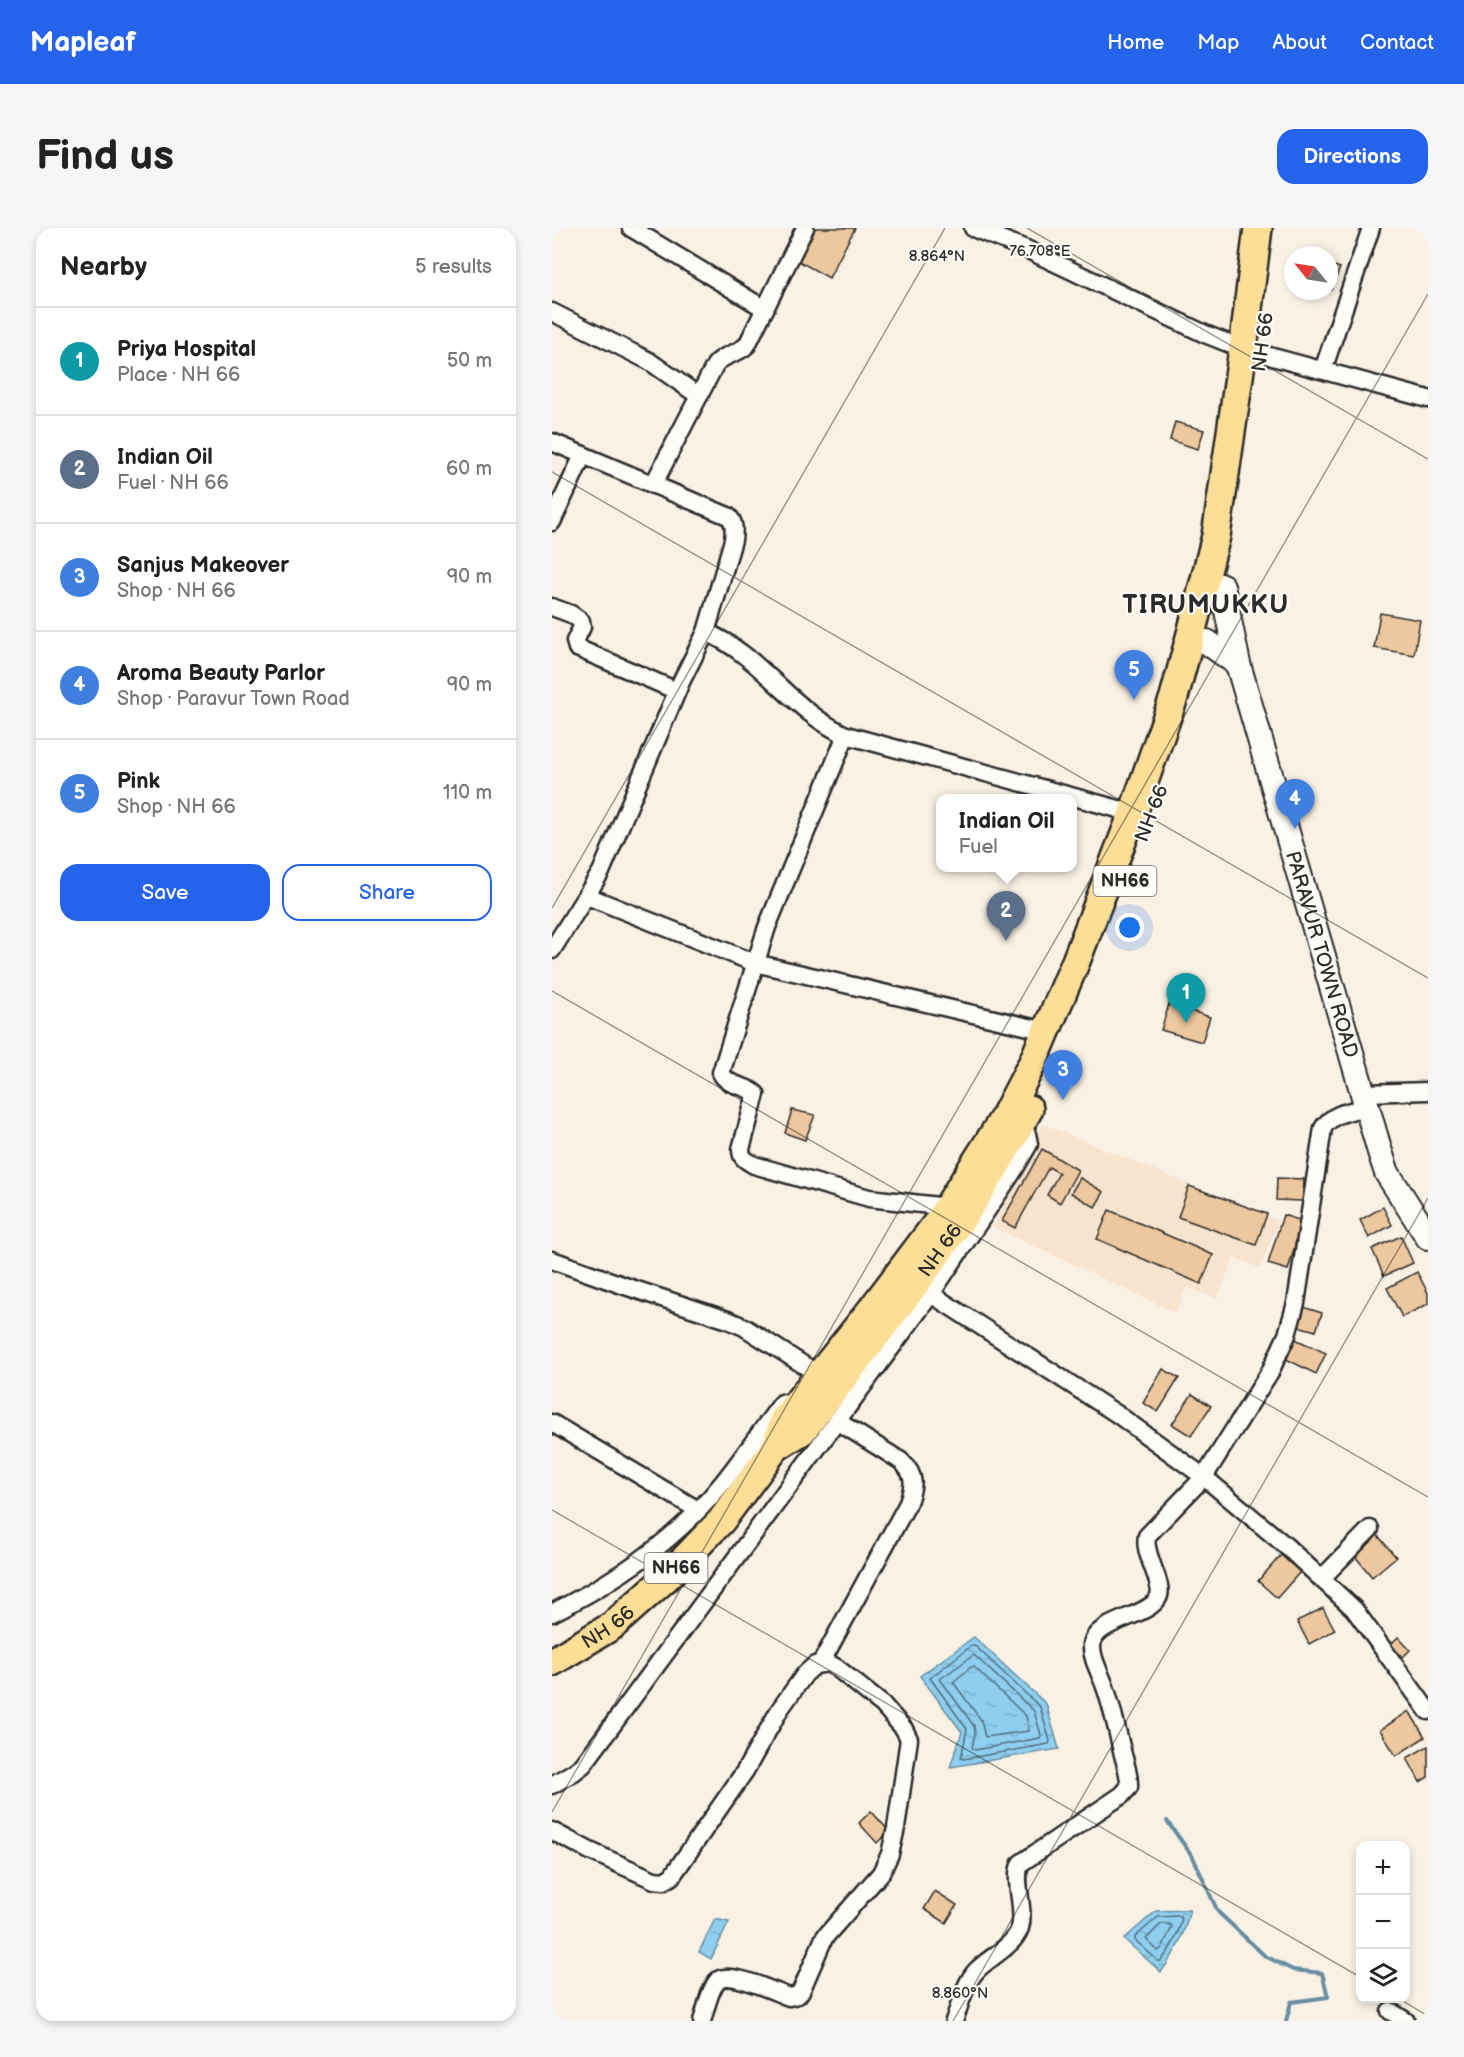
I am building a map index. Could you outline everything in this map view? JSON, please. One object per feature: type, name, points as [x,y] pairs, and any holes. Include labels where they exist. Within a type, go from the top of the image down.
[{"type":"highway","name":"NH 66","points":[[776,1447],[802,1431],[914,1286],[981,1191],[1019,1128],[1073,1010],[1158,798],[1207,642],[1222,586],[1240,499],[1252,352],[1258,228]]},
{"type":"highway","name":"NH 66","points":[[552,1662],[612,1626],[667,1577],[721,1521],[776,1447],[784,1419],[947,1208],[1005,1116],[1033,1062],[1076,961],[1133,813],[1174,697],[1216,536],[1277,228]]},
{"type":"main road","name":"PARAVUR TOWN ROAD","points":[[1222,586],[1238,664],[1387,1173],[1428,1237]]},
{"type":"main road","points":[[1207,642],[1238,664]]},
{"type":"street","points":[[632,228],[765,309]]},
{"type":"street","points":[[653,484],[719,360],[742,350],[747,345],[805,228]]},
{"type":"street","points":[[973,228],[1026,249],[1205,334],[1252,352],[1428,399]]},
{"type":"street","points":[[1323,370],[1371,228]]},
{"type":"street","points":[[552,312],[649,361],[699,396]]},
{"type":"street","points":[[552,442],[725,514],[732,520],[734,529],[733,540],[706,632],[677,690],[602,872],[552,950]]},
{"type":"street","points":[[552,522],[583,455]]},
{"type":"street","points":[[552,607],[571,614],[581,621],[582,627],[575,641],[577,648],[677,690]]},
{"type":"street","points":[[706,632],[733,645],[816,719],[846,735],[1063,794]]},
{"type":"street","points":[[846,735],[767,927],[721,1073],[727,1081],[756,1094],[741,1149],[741,1156],[754,1165],[869,1198],[947,1208]]},
{"type":"street","points":[[1077,798],[1133,813]]},
{"type":"street","points":[[587,896],[755,963],[1046,1031]]},
{"type":"street","points":[[954,2021],[971,1978],[976,1971],[1010,1943],[1020,1927],[1022,1914],[1018,1871],[1021,1863],[1122,1795],[1129,1787],[1128,1773],[1111,1704],[1093,1652],[1093,1640],[1101,1631],[1158,1599],[1159,1590],[1147,1550],[1147,1536],[1204,1477],[1270,1372],[1287,1335],[1296,1303],[1323,1128],[1330,1119],[1366,1100],[1428,1092]]},
{"type":"street","points":[[552,1785],[583,1765],[931,1294],[1029,1144],[1027,1134],[1019,1128]]},
{"type":"street","points":[[552,1260],[728,1320],[744,1327],[810,1369]]},
{"type":"street","points":[[931,1294],[1117,1414],[1204,1477],[1354,1609],[1428,1711]]},
{"type":"street","points":[[552,1613],[637,1563],[682,1527],[713,1494],[843,1328],[860,1323]]},
{"type":"street","points":[[552,1831],[654,1880],[664,1881],[672,1876],[745,1771],[780,1709],[805,1674],[821,1662],[907,1505],[913,1489],[910,1469],[837,1421]]},
{"type":"street","points":[[552,1423],[698,1510]]},
{"type":"street","points":[[1321,1579],[1370,1528]]},
{"type":"street","points":[[702,2021],[716,1982],[724,1977],[736,1978],[789,1997],[798,1995],[824,1938],[881,1873],[890,1854],[898,1817],[909,1739],[904,1729],[883,1705],[837,1668],[821,1662]]},
{"type":"street","points":[[1390,2011],[1406,2021]]},
{"type":"shaded area","points":[[1043,1124],[1279,1221],[1260,1268],[1234,1258],[1217,1299],[1187,1287],[1176,1313],[993,1227]]},
{"type":"water","points":[[974,1637],[1046,1704],[1059,1749],[950,1767],[962,1732],[920,1676]]},
{"type":"water","points":[[1190,1910],[1179,1942],[1161,1972],[1124,1939],[1156,1911]]},
{"type":"water","points":[[715,1919],[729,1922],[711,1959],[699,1952]]},
{"type":"building","points":[[809,228],[855,228],[829,278],[793,258]]},
{"type":"building","points":[[1175,422],[1204,430],[1198,449],[1170,440]]},
{"type":"building","points":[[1380,613],[1420,620],[1414,655],[1374,648]]},
{"type":"building","points":[[1169,1004],[1210,1017],[1202,1042],[1161,1030]]},
{"type":"building","points":[[792,1110],[815,1115],[805,1140],[785,1133]]},
{"type":"building","points":[[1042,1149],[1078,1170],[1060,1203],[1047,1195],[1059,1173],[1049,1167],[1015,1228],[1002,1221]]},
{"type":"building","points":[[1080,1178],[1104,1192],[1095,1207],[1071,1193]]},
{"type":"building","points":[[1277,1178],[1304,1179],[1303,1201],[1276,1200]]},
{"type":"building","points":[[1189,1186],[1267,1214],[1256,1245],[1178,1217]]},
{"type":"building","points":[[1383,1207],[1392,1225],[1369,1238],[1360,1220]]},
{"type":"building","points":[[1109,1210],[1213,1255],[1201,1284],[1097,1239]]},
{"type":"building","points":[[1283,1215],[1302,1221],[1288,1270],[1268,1264]]},
{"type":"building","points":[[1401,1236],[1413,1263],[1384,1276],[1372,1249]]},
{"type":"building","points":[[1417,1272],[1428,1293],[1428,1304],[1402,1317],[1387,1288]]},
{"type":"building","points":[[1300,1306],[1322,1313],[1316,1331],[1294,1325]]},
{"type":"building","points":[[1293,1338],[1326,1353],[1316,1374],[1284,1358]]},
{"type":"building","points":[[1163,1369],[1179,1378],[1158,1412],[1143,1403]]},
{"type":"building","points":[[1192,1394],[1211,1406],[1191,1436],[1172,1424]]},
{"type":"building","points":[[1374,1531],[1396,1557],[1372,1577],[1350,1550]]},
{"type":"building","points":[[1281,1555],[1300,1572],[1277,1598],[1258,1581]]},
{"type":"building","points":[[1323,1608],[1335,1630],[1309,1644],[1297,1621]]},
{"type":"building","points":[[1398,1637],[1410,1650],[1403,1657],[1390,1645]]},
{"type":"building","points":[[1409,1711],[1425,1737],[1396,1756],[1380,1730]]},
{"type":"building","points":[[1428,1746],[1428,1777],[1420,1782],[1407,1758]]},
{"type":"building","points":[[871,1811],[889,1831],[877,1843],[859,1823]]},
{"type":"building","points":[[935,1891],[957,1905],[946,1923],[924,1909]]},
{"type":"waterway","points":[[1167,1821],[1193,1857],[1218,1912],[1265,1956],[1293,1970],[1322,1973],[1328,1997],[1291,2002],[1286,2021]]},
{"type":"place","name":"Pink","points":[[1134,700]]},
{"type":"place","name":"Aroma Beauty Parlor","points":[[1295,829]]},
{"type":"place","name":"Indian Oil","points":[[1006,941]]},
{"type":"place","name":"Priya Hospital","points":[[1186,1023]]},
{"type":"place","name":"Sanjus Makeover","points":[[1063,1100]]},
{"type":"district","name":"TIRUMUKKU","points":[[1206,604]]}]
